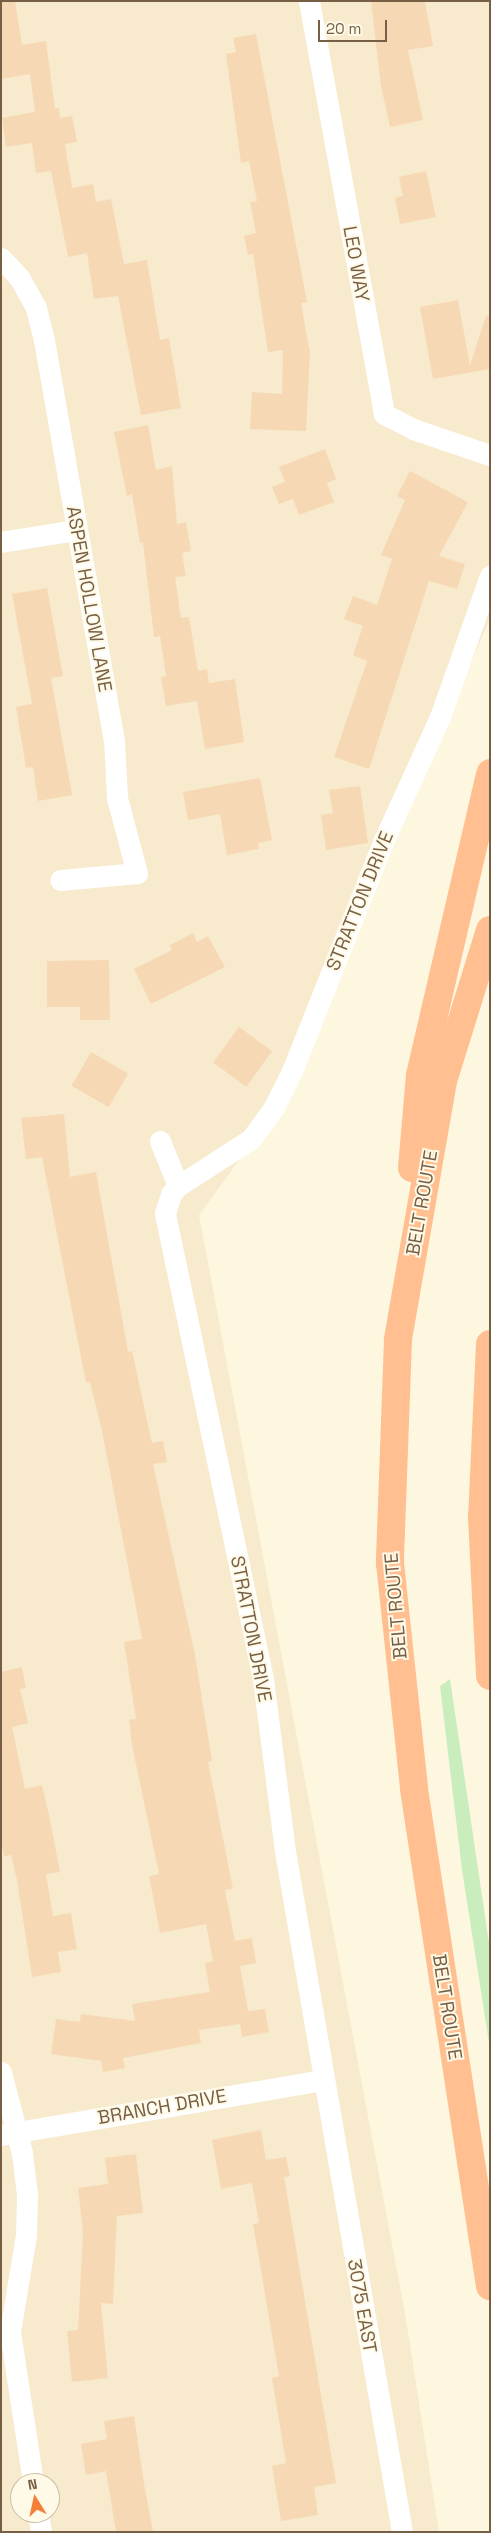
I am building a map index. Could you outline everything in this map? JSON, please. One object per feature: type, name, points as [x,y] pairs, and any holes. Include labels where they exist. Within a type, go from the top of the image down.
[{"type":"highway","points":[[398,1340],[420,1075],[490,773]]},
{"type":"highway","name":"BELT ROUTE","points":[[490,930],[443,1081],[398,1340],[390,1563],[414,1789],[490,2286]]},
{"type":"highway","points":[[490,1344],[482,1517],[490,1676]]},
{"type":"street","name":"LEO WAY","points":[[309,1],[384,414],[413,429],[490,455]]},
{"type":"street","name":"ASPEN HOLLOW LANE","points":[[1,258],[19,277],[36,308],[114,740],[117,798],[138,873],[60,880]]},
{"type":"street","points":[[1,542],[76,530]]},
{"type":"street","name":"STRATTON DRIVE","points":[[323,2080],[285,1852],[263,1680],[166,1232],[167,1203],[178,1186],[251,1139],[273,1109],[292,1071],[383,842],[440,716],[490,576]]},
{"type":"street","points":[[160,1141],[178,1186]]},
{"type":"street","points":[[1,2072],[9,2134],[24,2170],[27,2224],[10,2340],[31,2473]]},
{"type":"street","name":"BRANCH DRIVE","points":[[9,2134],[323,2080]]},
{"type":"street","name":"3075 EAST","points":[[323,2080],[402,2532]]},
{"type":"shaded area","points":[[1,1],[490,1],[490,619],[275,1111],[199,1215],[406,2319],[439,2532],[1,2532]]},
{"type":"green space","points":[[450,1679],[490,1950],[490,2049],[462,1870],[440,1686]]},
{"type":"building","points":[[1,1],[15,1],[22,45],[46,41],[55,109],[59,108],[60,118],[72,116],[77,142],[65,144],[72,188],[93,184],[96,202],[111,199],[124,264],[147,260],[160,340],[169,338],[181,408],[141,415],[118,296],[94,299],[87,253],[68,257],[51,171],[36,173],[32,143],[6,147],[2,118],[35,112],[30,74],[1,79]]},
{"type":"building","points":[[371,1],[425,1],[433,46],[408,50],[423,120],[390,127],[381,86]]},
{"type":"building","points":[[256,34],[307,302],[301,303],[310,353],[306,431],[250,429],[252,392],[282,394],[283,350],[268,352],[253,254],[248,255],[244,236],[256,233],[250,202],[257,201],[249,161],[241,163],[226,54],[236,52],[233,38]]},
{"type":"building","points":[[426,171],[436,217],[400,224],[395,198],[403,196],[399,177]]},
{"type":"building","points":[[458,300],[470,365],[486,316],[490,317],[490,369],[433,379],[420,307]]},
{"type":"building","points":[[148,425],[156,470],[172,466],[177,524],[186,522],[191,551],[182,553],[186,576],[175,577],[181,618],[189,617],[198,671],[207,669],[209,683],[235,679],[244,742],[205,749],[197,701],[166,706],[161,677],[166,676],[160,636],[154,637],[143,543],[140,543],[132,494],[127,496],[114,432]]},
{"type":"building","points":[[325,449],[336,479],[327,483],[334,502],[299,515],[293,499],[279,504],[272,487],[285,482],[279,467]]},
{"type":"building","points":[[410,471],[468,502],[439,556],[465,564],[457,589],[429,581],[369,769],[334,757],[367,661],[353,655],[363,626],[344,619],[353,596],[377,605],[392,559],[381,555],[405,500],[397,496]]},
{"type":"building","points":[[47,588],[63,676],[51,678],[72,795],[38,801],[33,767],[26,768],[16,707],[32,704],[12,594]]},
{"type":"building","points":[[260,778],[272,840],[258,843],[259,849],[227,855],[220,814],[188,820],[183,792]]},
{"type":"building","points":[[360,786],[368,843],[326,850],[321,815],[333,813],[329,790]]},
{"type":"building","points":[[193,933],[197,942],[208,936],[225,967],[151,1004],[134,969],[172,950],[170,945]]},
{"type":"building","points":[[109,960],[110,1020],[80,1020],[80,1007],[47,1007],[47,961]]},
{"type":"building","points":[[239,1027],[272,1051],[246,1087],[213,1063]]},
{"type":"building","points":[[91,1052],[128,1074],[109,1107],[72,1086]]},
{"type":"building","points":[[64,1114],[70,1177],[96,1172],[128,1352],[132,1351],[152,1443],[163,1441],[167,1462],[153,1464],[195,1655],[212,1761],[208,1762],[233,1889],[225,1890],[235,1941],[252,1938],[256,1963],[240,1966],[248,2011],[265,2009],[269,2032],[242,2037],[240,2024],[199,2030],[201,2043],[123,2058],[125,2068],[103,2072],[101,2061],[51,2054],[56,2019],[80,2022],[81,2014],[135,2021],[132,2004],[210,1992],[205,1963],[213,1961],[206,1924],[160,1933],[149,1876],[159,1874],[132,1745],[129,1720],[136,1719],[124,1642],[142,1639],[102,1431],[90,1382],[86,1383],[42,1157],[26,1159],[21,1118]]},
{"type":"building","points":[[22,1667],[26,1688],[20,1689],[28,1723],[12,1727],[25,1789],[42,1785],[49,1815],[60,1872],[46,1874],[53,1916],[71,1913],[77,1949],[58,1952],[61,1972],[32,1977],[17,1880],[11,1855],[4,1856],[1,1841],[1,1672]]},
{"type":"building","points":[[261,2130],[266,2160],[286,2157],[290,2176],[284,2177],[336,2483],[314,2487],[318,2515],[281,2521],[272,2466],[286,2463],[272,2378],[279,2376],[253,2224],[259,2223],[252,2183],[221,2189],[212,2140]]},
{"type":"building","points":[[136,2154],[143,2213],[117,2216],[113,2304],[101,2303],[108,2378],[72,2382],[67,2331],[78,2330],[83,2233],[78,2188],[108,2184],[105,2158]]},
{"type":"building","points":[[134,2416],[153,2532],[116,2532],[106,2471],[86,2475],[81,2444],[107,2439],[104,2421]]}]
